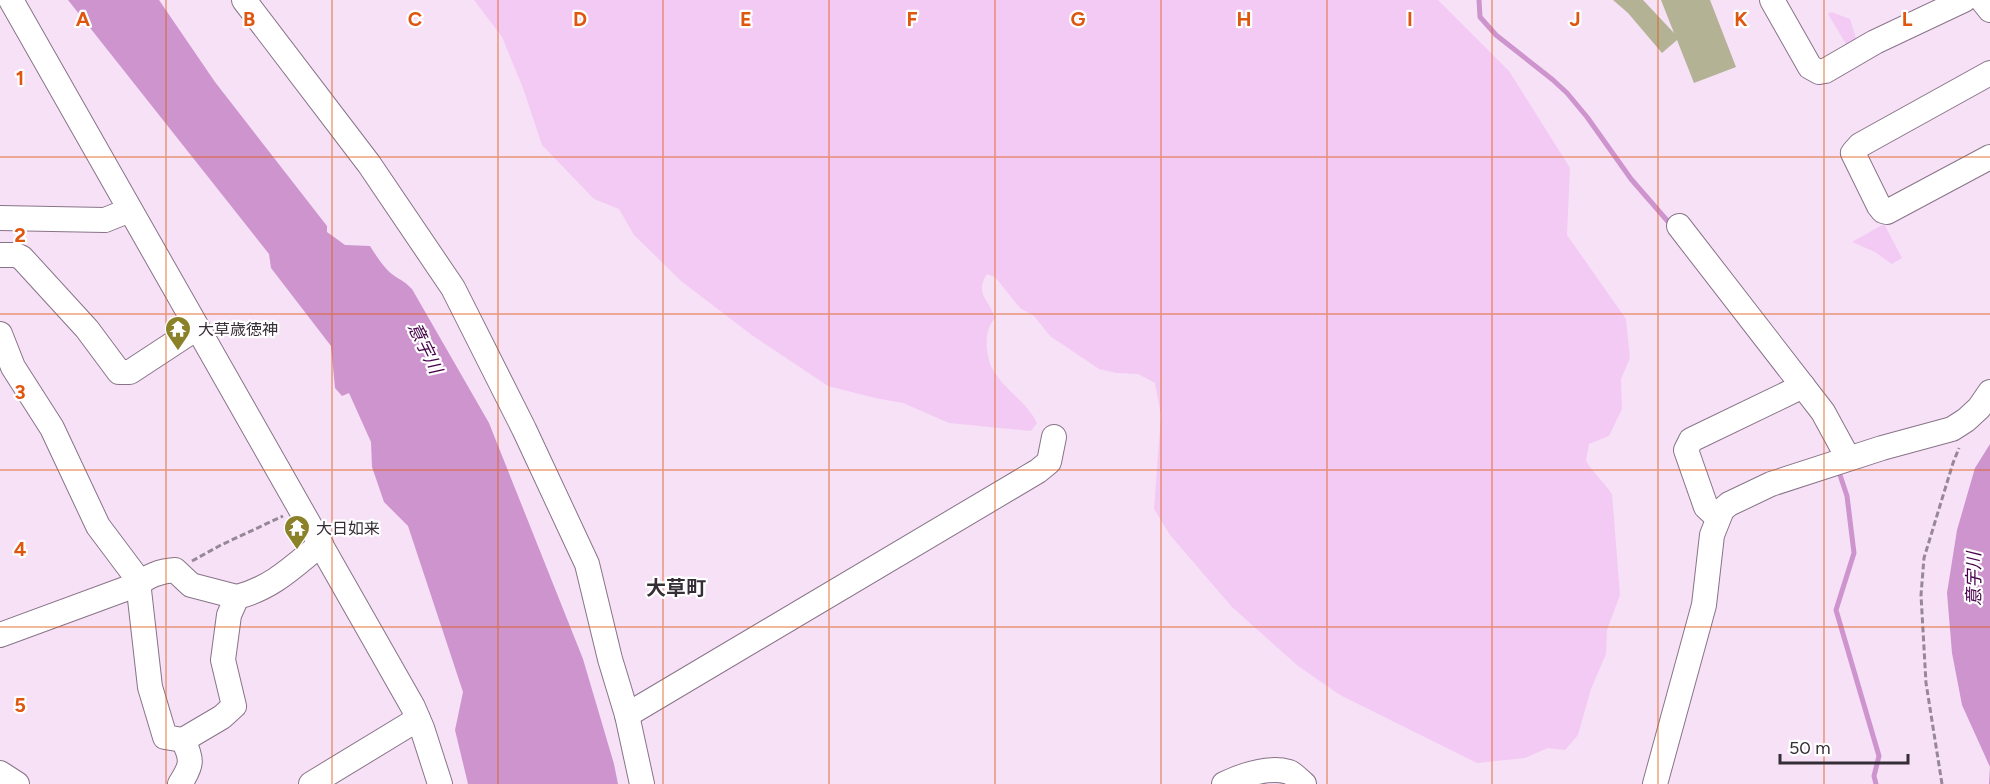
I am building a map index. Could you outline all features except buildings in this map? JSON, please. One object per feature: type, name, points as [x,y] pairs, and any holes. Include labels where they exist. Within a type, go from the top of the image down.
[{"type":"street","points":[[11,0],[418,719],[440,784]]},
{"type":"street","points":[[244,0],[369,164],[453,288],[524,429],[587,564],[610,659],[627,715],[642,784]]},
{"type":"street","points":[[1772,0],[1810,68],[1819,72],[1825,71],[1875,42],[1964,0]]},
{"type":"street","points":[[1982,0],[1990,10]]},
{"type":"street","points":[[1990,73],[1860,145],[1853,153],[1879,206],[1887,212],[1990,157]]},
{"type":"street","points":[[0,218],[105,220],[130,210]]},
{"type":"street","points":[[1679,226],[1799,389],[1832,426],[1848,458]]},
{"type":"street","points":[[0,255],[16,255],[22,258],[87,329],[119,372],[130,372],[197,328]]},
{"type":"street","points":[[0,334],[13,367],[52,428],[98,526],[140,582],[150,687],[165,737],[183,740],[222,717],[234,706],[223,660],[229,615],[237,597]]},
{"type":"street","points":[[1718,518],[1706,507],[1686,450],[1687,444],[1691,440],[1799,389]]},
{"type":"street","points":[[1655,784],[1704,605],[1712,535],[1722,510],[1729,504],[1771,484],[1848,458],[1952,429],[1979,408],[1990,392]]},
{"type":"street","points":[[627,715],[1038,471],[1049,462],[1054,437]]},
{"type":"street","points":[[0,635],[140,582],[148,576],[175,570],[191,585],[237,597],[257,592],[321,544]]},
{"type":"street","points":[[311,784],[418,719]]},
{"type":"street","points":[[180,784],[190,768],[190,755],[183,740]]},
{"type":"street","points":[[1224,784],[1261,771],[1290,772],[1304,784]]},
{"type":"street","points":[[0,773],[17,784]]},
{"type":"path","points":[[1942,784],[1926,683],[1923,567],[1953,463],[1966,431],[1966,420]]},
{"type":"path","points":[[175,570],[221,545],[300,508]]},
{"type":"shaded area","points":[[474,0],[1438,0],[1509,71],[1570,168],[1567,235],[1626,319],[1630,358],[1621,379],[1622,409],[1609,436],[1589,444],[1586,461],[1612,494],[1620,595],[1607,630],[1606,654],[1591,689],[1578,735],[1565,750],[1548,748],[1525,758],[1477,763],[1340,695],[1298,666],[1232,607],[1170,535],[1154,509],[1161,415],[1155,383],[1138,374],[1099,369],[1050,336],[1034,316],[1020,308],[995,277],[987,274],[982,287],[984,297],[995,318],[987,336],[989,359],[1002,382],[1027,408],[1037,423],[1031,431],[949,423],[903,403],[828,386],[753,336],[681,281],[634,235],[619,209],[594,199],[542,145],[523,88],[502,37]]},
{"type":"shaded area","points":[[1831,12],[1850,19],[1858,45],[1849,49],[1828,14]]},
{"type":"shaded area","points":[[1884,224],[1902,258],[1892,264],[1875,252],[1852,242]]},
{"type":"water","name":"意宇川","points":[[68,0],[159,0],[215,82],[327,226],[327,232],[345,245],[370,246],[388,271],[412,289],[489,423],[583,659],[618,784],[468,784],[455,730],[463,692],[408,526],[384,502],[372,467],[371,442],[349,393],[342,396],[335,388],[331,346],[271,268],[269,254]]},
{"type":"water","name":"意宇川","points":[[1990,444],[1990,767],[1962,705],[1952,653],[1947,593],[1957,530],[1975,468]]},
{"type":"waterway","points":[[1479,0],[1480,17],[1496,35],[1567,93],[1631,179],[1671,225]]},
{"type":"waterway","points":[[1839,472],[1847,496],[1854,553],[1836,610],[1879,756],[1874,776],[1876,784]]},
{"type":"place","name":"大草歳徳神","points":[[178,352]]},
{"type":"place","name":"大日如来","points":[[297,551]]},
{"type":"district","name":"大草町","points":[[676,588]]}]
